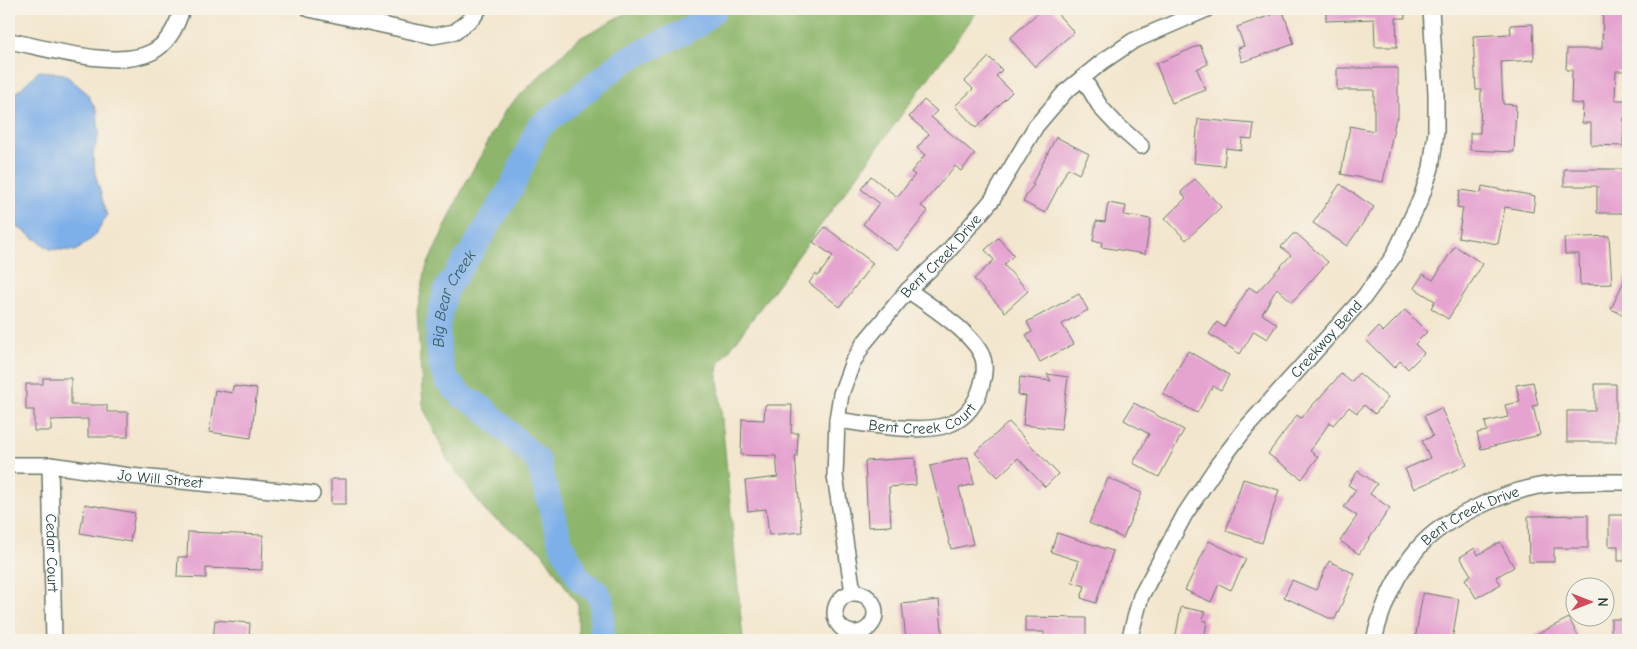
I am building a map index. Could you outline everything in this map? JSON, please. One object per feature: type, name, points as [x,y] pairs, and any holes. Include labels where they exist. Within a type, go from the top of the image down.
[{"type":"street","points":[[9,41],[100,59],[137,57],[152,52],[161,46],[172,33],[182,9]]},
{"type":"street","points":[[309,9],[433,36],[455,32],[474,16],[479,9]]},
{"type":"street","name":"Bent Creek Drive","points":[[853,592],[836,476],[837,420],[841,394],[852,364],[864,342],[908,290],[945,255],[992,200],[1036,126],[1065,92],[1102,62],[1133,41],[1207,9]]},
{"type":"street","name":"Creekway Bend","points":[[1130,640],[1141,596],[1185,514],[1219,463],[1246,428],[1364,296],[1393,257],[1417,206],[1431,168],[1436,132],[1436,93],[1431,9]]},
{"type":"street","points":[[1082,78],[1101,108],[1141,146]]},
{"type":"street","name":"Bent Creek Court","points":[[837,420],[899,427],[933,427],[957,421],[975,403],[981,387],[984,363],[978,347],[951,321],[908,290]]},
{"type":"street","name":"Jo Will Street","points":[[9,465],[50,465],[130,476],[312,494]]},
{"type":"street","name":"Cedar Court","points":[[50,465],[54,640]]},
{"type":"street","name":"Bent Creek Drive","points":[[1374,640],[1386,603],[1401,572],[1421,545],[1438,531],[1465,514],[1496,498],[1535,487],[1580,483],[1628,482]]},
{"type":"street","points":[[853,592],[868,596],[876,608],[875,619],[872,625],[861,637],[842,628],[835,616],[836,605],[840,599],[853,592]]},
{"type":"green space","points":[[634,9],[979,9],[717,367],[743,640],[578,640],[578,605],[541,551],[487,513],[447,459],[423,407],[417,311],[426,268],[464,186],[506,109],[576,40]]},
{"type":"water","points":[[39,71],[64,74],[86,92],[97,111],[99,134],[93,154],[95,174],[107,216],[95,236],[76,251],[50,249],[9,221],[9,106],[15,94]]},
{"type":"building","points":[[1042,9],[1053,9],[1074,32],[1035,67],[1010,38]]},
{"type":"building","points":[[1326,9],[1404,9],[1405,18],[1396,18],[1397,47],[1375,47],[1374,19],[1326,21]]},
{"type":"building","points":[[1603,9],[1625,9],[1625,20],[1628,20],[1627,71],[1616,71],[1615,100],[1628,100],[1628,118],[1624,118],[1623,146],[1591,145],[1591,123],[1582,123],[1583,104],[1571,103],[1572,70],[1566,70],[1567,49],[1602,49]]},
{"type":"building","points":[[1283,11],[1294,44],[1242,62],[1238,48],[1244,46],[1237,27]]},
{"type":"building","points":[[1533,24],[1534,60],[1501,62],[1503,104],[1516,105],[1514,152],[1470,150],[1470,133],[1480,133],[1481,90],[1476,90],[1473,36],[1511,34],[1510,25]]},
{"type":"building","points":[[1200,45],[1208,64],[1197,69],[1206,90],[1172,103],[1156,64]]},
{"type":"building","points":[[989,57],[1002,70],[996,76],[1012,92],[976,128],[955,106],[973,89],[965,81]]},
{"type":"building","points":[[1337,68],[1398,68],[1398,118],[1396,118],[1383,182],[1341,174],[1350,126],[1374,131],[1374,90],[1337,90]]},
{"type":"building","points":[[924,100],[937,111],[931,117],[975,154],[961,171],[955,166],[921,206],[928,211],[897,251],[863,224],[879,203],[861,189],[871,176],[897,197],[915,175],[911,172],[925,155],[917,148],[929,134],[909,117]]},
{"type":"building","points":[[1198,119],[1254,124],[1252,139],[1242,138],[1241,150],[1226,148],[1224,166],[1194,163]]},
{"type":"building","points":[[1056,137],[1089,154],[1079,174],[1068,168],[1045,213],[1023,202],[1034,185],[1032,184]]},
{"type":"building","points":[[1564,169],[1625,169],[1625,213],[1597,213],[1597,186],[1564,186]]},
{"type":"building","points":[[1195,179],[1221,207],[1186,240],[1165,218],[1186,198],[1181,192]]},
{"type":"building","points":[[1340,184],[1374,207],[1347,246],[1313,223]]},
{"type":"building","points":[[1482,186],[1535,196],[1533,212],[1505,207],[1498,244],[1458,237],[1463,208],[1457,207],[1460,190],[1481,193]]},
{"type":"building","points":[[1108,203],[1126,206],[1124,215],[1151,219],[1145,254],[1101,247],[1102,242],[1093,241],[1096,221],[1105,222]]},
{"type":"building","points":[[825,227],[873,263],[840,307],[809,283],[815,274],[818,276],[833,256],[813,242]]},
{"type":"building","points":[[1293,234],[1297,234],[1328,262],[1292,302],[1277,288],[1262,314],[1277,324],[1267,339],[1254,331],[1240,354],[1209,334],[1217,322],[1224,327],[1249,287],[1257,292],[1291,255],[1281,247]]},
{"type":"building","points":[[1609,236],[1612,284],[1580,285],[1579,254],[1565,254],[1564,238]]},
{"type":"building","points":[[998,238],[1014,255],[1004,265],[1028,291],[1005,312],[974,279],[994,260],[985,250]]},
{"type":"building","points":[[1455,246],[1483,264],[1448,319],[1431,308],[1435,301],[1414,288],[1423,274],[1433,280]]},
{"type":"building","points":[[1628,272],[1628,317],[1611,309]]},
{"type":"building","points":[[1079,294],[1088,310],[1062,324],[1074,344],[1040,362],[1026,335],[1032,332],[1027,322]]},
{"type":"building","points":[[1405,310],[1427,332],[1415,344],[1424,353],[1408,369],[1400,361],[1394,368],[1366,340],[1378,327],[1383,332]]},
{"type":"building","points":[[1188,351],[1229,375],[1221,390],[1213,386],[1197,413],[1163,394]]},
{"type":"building","points":[[1359,373],[1388,398],[1375,414],[1364,405],[1357,413],[1349,407],[1333,425],[1330,422],[1310,451],[1318,457],[1302,479],[1268,454],[1297,415],[1301,418],[1341,374],[1351,382]]},
{"type":"building","points":[[1047,374],[1068,377],[1061,429],[1023,425],[1026,396],[1018,395],[1020,377],[1051,381]]},
{"type":"building","points":[[43,378],[71,378],[71,405],[107,405],[107,412],[128,412],[128,437],[88,437],[88,419],[51,420],[51,431],[34,431],[34,410],[26,410],[26,384],[43,384]]},
{"type":"building","points":[[1533,382],[1538,405],[1533,406],[1540,435],[1481,449],[1477,433],[1487,431],[1485,422],[1508,417],[1505,405],[1520,402],[1516,385]]},
{"type":"building","points":[[1595,384],[1616,384],[1616,442],[1567,442],[1567,411],[1595,411]]},
{"type":"building","points":[[233,386],[257,389],[251,438],[209,432],[215,390],[232,393]]},
{"type":"building","points":[[1134,403],[1184,430],[1159,477],[1133,463],[1149,434],[1124,420]]},
{"type":"building","points":[[765,405],[792,405],[791,433],[798,433],[797,457],[795,457],[802,532],[769,535],[766,509],[748,511],[745,481],[778,477],[776,456],[741,455],[742,419],[764,420]]},
{"type":"building","points":[[1441,408],[1467,465],[1414,489],[1405,469],[1430,458],[1422,441],[1433,436],[1424,416]]},
{"type":"building","points":[[1009,422],[1058,474],[1045,487],[1018,458],[998,477],[975,453]]},
{"type":"building","points":[[968,457],[974,484],[959,488],[973,544],[951,549],[930,466]]},
{"type":"building","points":[[915,458],[916,485],[889,487],[891,526],[868,527],[865,461]]},
{"type":"building","points":[[1358,471],[1377,484],[1370,494],[1390,508],[1359,554],[1340,541],[1357,516],[1344,507],[1356,490],[1348,485]]},
{"type":"building","points":[[1108,478],[1142,493],[1123,538],[1089,523]]},
{"type":"building","points":[[331,479],[346,479],[346,504],[331,504]]},
{"type":"building","points":[[1243,479],[1279,490],[1262,543],[1226,531]]},
{"type":"building","points":[[85,504],[135,513],[130,542],[80,533]]},
{"type":"building","points":[[1588,515],[1588,548],[1554,548],[1554,562],[1529,562],[1528,516]]},
{"type":"building","points":[[1609,515],[1628,515],[1628,561],[1618,561],[1618,546],[1609,546]]},
{"type":"building","points":[[188,532],[263,535],[262,570],[206,568],[206,578],[177,577],[178,557],[187,557]]},
{"type":"building","points":[[1057,533],[1113,551],[1096,603],[1081,598],[1085,586],[1072,582],[1079,561],[1051,552]]},
{"type":"building","points":[[1209,541],[1246,559],[1231,590],[1219,584],[1211,602],[1185,590]]},
{"type":"building","points":[[1500,542],[1514,567],[1496,577],[1501,584],[1476,598],[1465,579],[1471,575],[1460,557],[1475,548],[1478,555]]},
{"type":"building","points":[[1329,561],[1355,574],[1335,619],[1331,619],[1284,597],[1292,580],[1316,590]]},
{"type":"building","points":[[1423,593],[1459,599],[1452,640],[1415,640]]},
{"type":"building","points":[[939,600],[943,640],[906,640],[902,604]]},
{"type":"building","points":[[1181,607],[1206,612],[1202,620],[1207,621],[1204,640],[1175,640]]},
{"type":"building","points":[[1025,617],[1086,618],[1086,640],[1044,640],[1044,632],[1025,632]]},
{"type":"building","points":[[1614,619],[1628,619],[1628,640],[1611,640],[1611,626],[1614,626]]},
{"type":"building","points":[[215,620],[250,623],[249,640],[213,640]]},
{"type":"building","points":[[1564,621],[1564,626],[1573,626],[1580,640],[1526,640]]},
{"type":"waterway","name":"Big Bear Creek","points":[[602,640],[602,601],[596,591],[580,580],[561,544],[538,461],[483,408],[462,396],[447,381],[441,366],[438,348],[438,323],[446,289],[513,185],[538,128],[624,61],[698,25],[715,9]]}]
